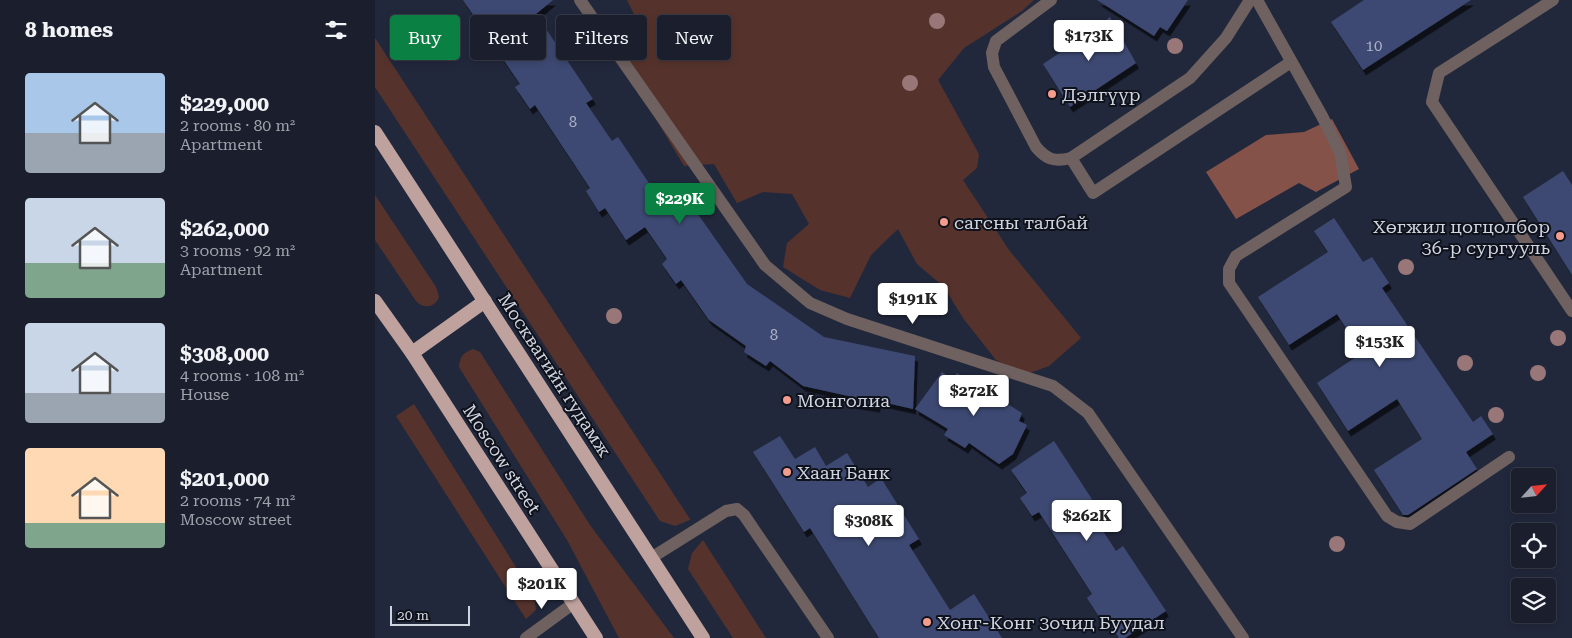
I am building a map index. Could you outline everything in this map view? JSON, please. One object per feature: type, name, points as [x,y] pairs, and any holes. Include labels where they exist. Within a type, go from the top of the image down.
[{"type":"highway","name":"Москвагийн гудамж","points":[[375,132],[703,638]]},
{"type":"highway","name":"Moscow street","points":[[375,301],[411,353],[596,638]]},
{"type":"highway","points":[[411,353],[485,301]]},
{"type":"street","points":[[581,0],[765,266],[811,303],[847,319],[1053,386],[1088,413],[1243,638]]},
{"type":"street","points":[[1051,0],[996,41],[992,52],[994,66],[1035,148],[1046,158],[1058,161],[1071,158],[1190,78],[1226,38],[1250,0]]},
{"type":"street","points":[[1257,0],[1340,152],[1346,187],[1236,256],[1229,269],[1229,283],[1387,516],[1397,522],[1410,524],[1509,458]]},
{"type":"street","points":[[1553,0],[1439,73],[1432,102],[1572,311]]},
{"type":"street","points":[[1071,158],[1093,193],[1291,62]]},
{"type":"street","points":[[651,558],[726,511],[737,509],[744,515],[828,638]]},
{"type":"street","points":[[526,638],[574,603]]},
{"type":"shaded area","points":[[627,0],[1034,0],[1022,11],[964,48],[938,80],[979,154],[977,168],[963,180],[1009,250],[1081,338],[1049,366],[1024,375],[996,360],[963,318],[944,287],[917,264],[898,229],[871,255],[850,298],[820,290],[783,267],[787,243],[809,224],[792,194],[763,192],[737,203],[714,164],[684,166],[620,60],[647,60],[647,15],[634,15]]},
{"type":"shaded area","points":[[375,38],[690,520],[675,526],[660,521],[375,87]]},
{"type":"shaded area","points":[[1332,119],[1359,169],[1316,192],[1299,183],[1236,219],[1206,172],[1266,135],[1304,132]]},
{"type":"shaded area","points":[[375,195],[436,287],[439,297],[432,305],[425,306],[416,301],[375,240]]},
{"type":"shaded area","points":[[473,349],[480,352],[590,525],[674,638],[619,638],[567,540],[459,367],[463,355]]},
{"type":"shaded area","points":[[414,404],[534,596],[536,610],[526,619],[396,416]]},
{"type":"shaded area","points":[[703,540],[766,638],[733,638],[688,569],[692,553]]},
{"type":"building","points":[[463,0],[553,0],[537,15],[473,15]]},
{"type":"building","points":[[1097,0],[1188,0],[1167,31],[1160,27],[1154,36]]},
{"type":"building","points":[[1364,0],[1471,0],[1363,70],[1331,22]]},
{"type":"building","points":[[1110,17],[1136,63],[1070,107],[1043,64],[1064,50],[1059,43],[1080,29],[1084,36]]},
{"type":"building","points":[[546,29],[556,44],[556,60],[567,60],[593,99],[586,103],[612,141],[618,137],[669,213],[682,204],[689,214],[695,210],[747,284],[824,337],[915,356],[913,409],[878,401],[877,407],[852,403],[853,397],[803,386],[770,361],[766,366],[744,352],[746,346],[709,320],[681,280],[676,284],[662,264],[667,259],[645,227],[626,240],[605,208],[599,212],[586,191],[590,188],[535,105],[530,109],[515,87],[520,84],[504,60],[546,60]]},
{"type":"building","name":"Хөгжил цогцолбор 36-р сургууль","points":[[1563,171],[1572,185],[1572,275],[1523,197]]},
{"type":"building","points":[[1334,218],[1363,262],[1372,257],[1389,283],[1382,288],[1473,422],[1481,416],[1493,434],[1466,452],[1477,469],[1408,515],[1403,515],[1374,470],[1422,439],[1397,399],[1348,431],[1317,383],[1362,353],[1337,314],[1289,345],[1258,297],[1328,252],[1314,231]]},
{"type":"building","points":[[942,372],[952,379],[957,373],[1022,413],[1019,421],[1027,425],[1013,454],[999,464],[969,443],[965,448],[944,435],[948,429],[915,409]]},
{"type":"building","points":[[780,436],[795,459],[815,447],[826,466],[847,453],[868,487],[881,478],[919,539],[909,545],[950,610],[974,594],[1002,638],[879,638],[810,528],[804,532],[753,452]]},
{"type":"building","points":[[1054,441],[1097,507],[1090,511],[1116,551],[1123,546],[1166,611],[1125,638],[1119,638],[1107,620],[1103,623],[1087,598],[1092,594],[1039,512],[1032,516],[1020,498],[1027,493],[1011,470]]},
{"type":"place","name":"Дэлгүүр","points":[[1052,94]]},
{"type":"place","name":"сагсны талбай","points":[[944,222]]},
{"type":"place","name":"Хөгжил цогцолбор 36-р сургууль","points":[[1560,236]]},
{"type":"place","name":"Монголиа","points":[[787,400]]},
{"type":"place","name":"Хаан Банк","points":[[787,472]]},
{"type":"place","name":"Хонг-Kонг 3очид Буудал","points":[[927,622]]}]
